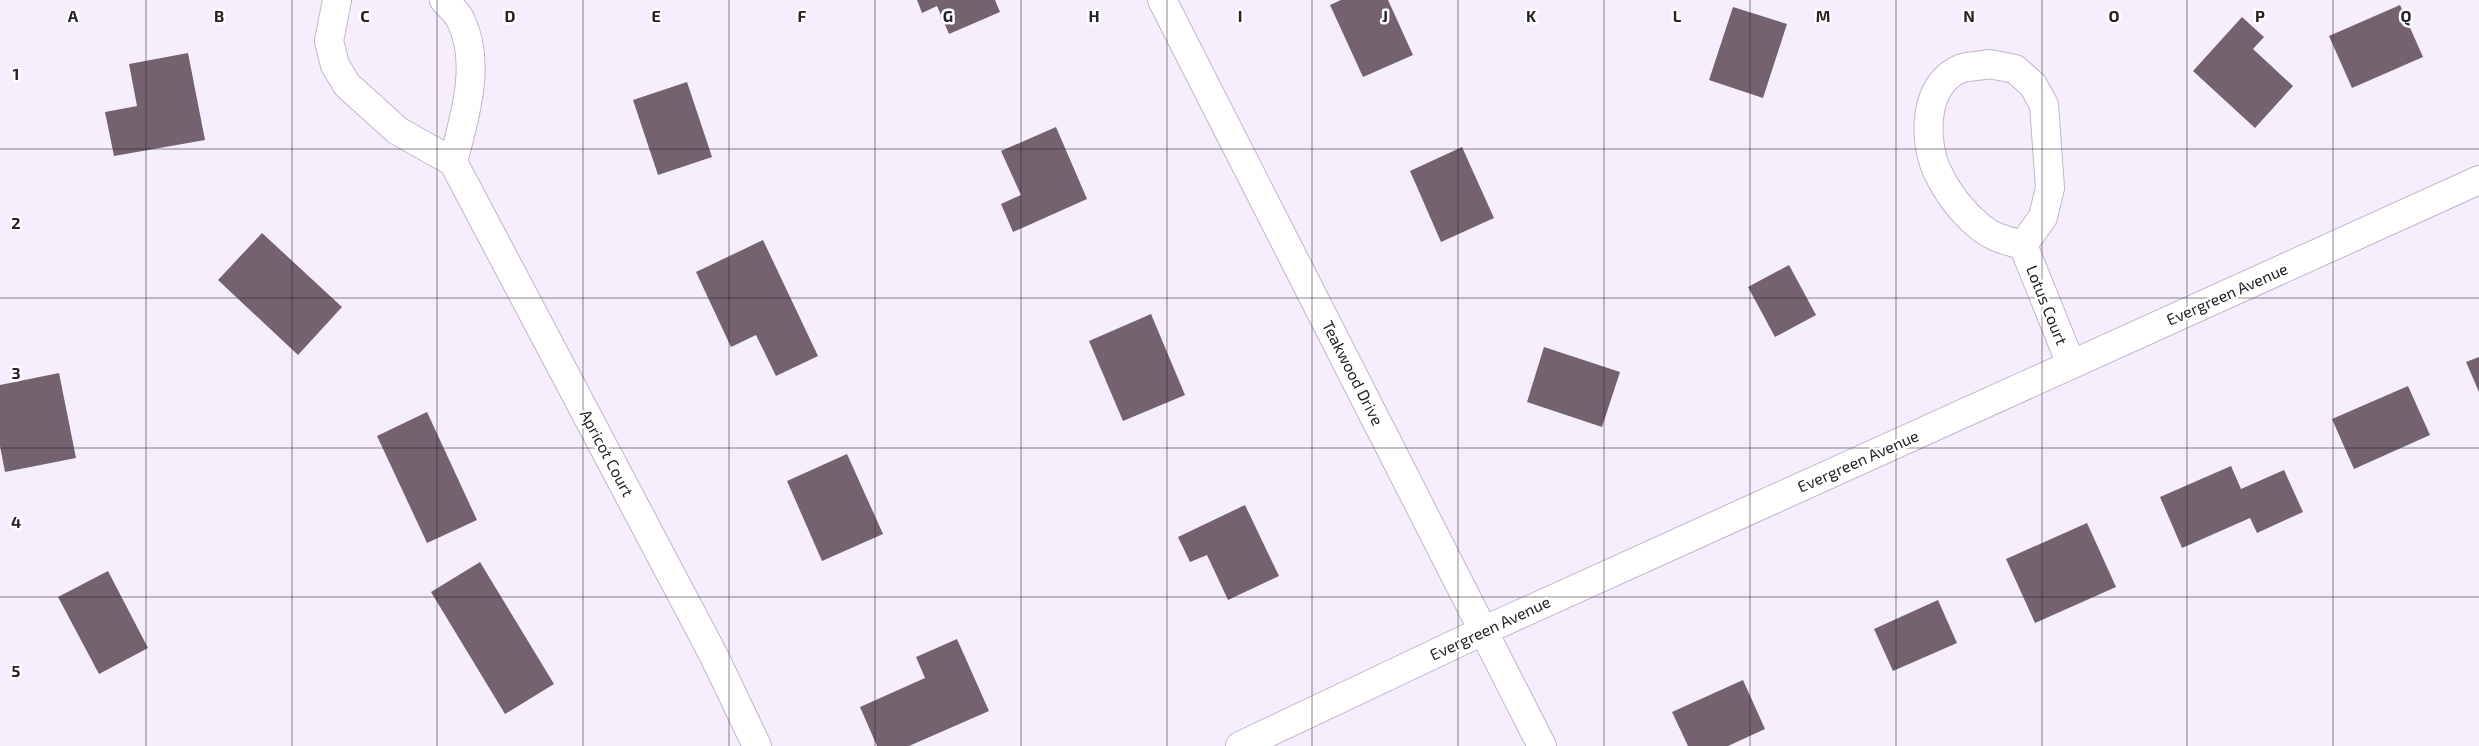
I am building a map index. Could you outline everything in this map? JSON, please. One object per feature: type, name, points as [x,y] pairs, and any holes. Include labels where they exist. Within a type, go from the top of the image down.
[{"type":"street","points":[[337,0],[329,41],[335,65],[347,85],[398,131],[453,162],[470,96],[469,44],[461,19],[444,0]]},
{"type":"street","name":"Teakwood Drive","points":[[1162,0],[1542,746]]},
{"type":"street","name":"Lotus Court","points":[[1989,64],[2015,69],[2034,85],[2044,105],[2050,188],[2043,217],[2023,245],[2001,239],[1979,226],[1956,203],[1937,170],[1930,141],[1929,112],[1936,89],[1962,68],[1989,64]]},
{"type":"street","name":"Apricot Court","points":[[453,162],[714,656],[757,746]]},
{"type":"street","name":"Evergreen Avenue","points":[[1240,746],[1484,630],[2479,180]]},
{"type":"street","name":"Lotus Court","points":[[2023,245],[2071,364]]},
{"type":"building","points":[[917,0],[995,0],[1000,12],[949,34],[937,6],[922,13]]},
{"type":"building","points":[[1341,0],[1388,0],[1413,55],[1363,77],[1330,5]]},
{"type":"building","points":[[2400,5],[2423,57],[2352,88],[2329,36]]},
{"type":"building","points":[[1733,7],[1787,24],[1763,98],[1709,80]]},
{"type":"building","points":[[2242,17],[2264,37],[2253,49],[2293,86],[2255,128],[2193,71]]},
{"type":"building","points":[[188,53],[205,140],[114,156],[105,112],[137,106],[129,64]]},
{"type":"building","points":[[687,82],[712,157],[658,175],[633,100]]},
{"type":"building","points":[[1056,127],[1087,199],[1013,232],[1001,204],[1021,195],[1001,151]]},
{"type":"building","points":[[1462,147],[1494,218],[1441,242],[1410,171]]},
{"type":"building","points":[[262,233],[342,307],[298,355],[218,280]]},
{"type":"building","points":[[763,240],[818,356],[776,376],[756,335],[731,347],[696,272]]},
{"type":"building","points":[[1789,265],[1816,315],[1775,337],[1748,287]]},
{"type":"building","points":[[1151,314],[1185,395],[1123,421],[1089,341]]},
{"type":"building","points":[[1544,347],[1620,372],[1602,427],[1527,402]]},
{"type":"building","points":[[2479,357],[2479,392],[2466,362]]},
{"type":"building","points":[[59,373],[76,458],[5,472],[0,446],[0,385]]},
{"type":"building","points":[[2408,386],[2430,435],[2354,469],[2332,419]]},
{"type":"building","points":[[427,412],[477,520],[427,543],[377,436]]},
{"type":"building","points":[[847,454],[883,534],[822,561],[787,481]]},
{"type":"building","points":[[2231,466],[2241,489],[2284,470],[2303,512],[2257,533],[2250,518],[2182,548],[2160,497]]},
{"type":"building","points":[[1245,505],[1279,576],[1228,600],[1207,555],[1190,562],[1178,537]]},
{"type":"building","points":[[2087,523],[2116,587],[2035,623],[2006,559]]},
{"type":"building","points":[[480,562],[554,684],[505,714],[431,592]]},
{"type":"building","points":[[108,571],[148,648],[99,674],[58,597]]},
{"type":"building","points":[[1938,600],[1957,643],[1893,671],[1874,629]]},
{"type":"building","points":[[957,639],[989,711],[909,746],[877,746],[860,707],[925,678],[916,657]]},
{"type":"building","points":[[1743,680],[1765,729],[1728,746],[1688,746],[1672,712]]}]
